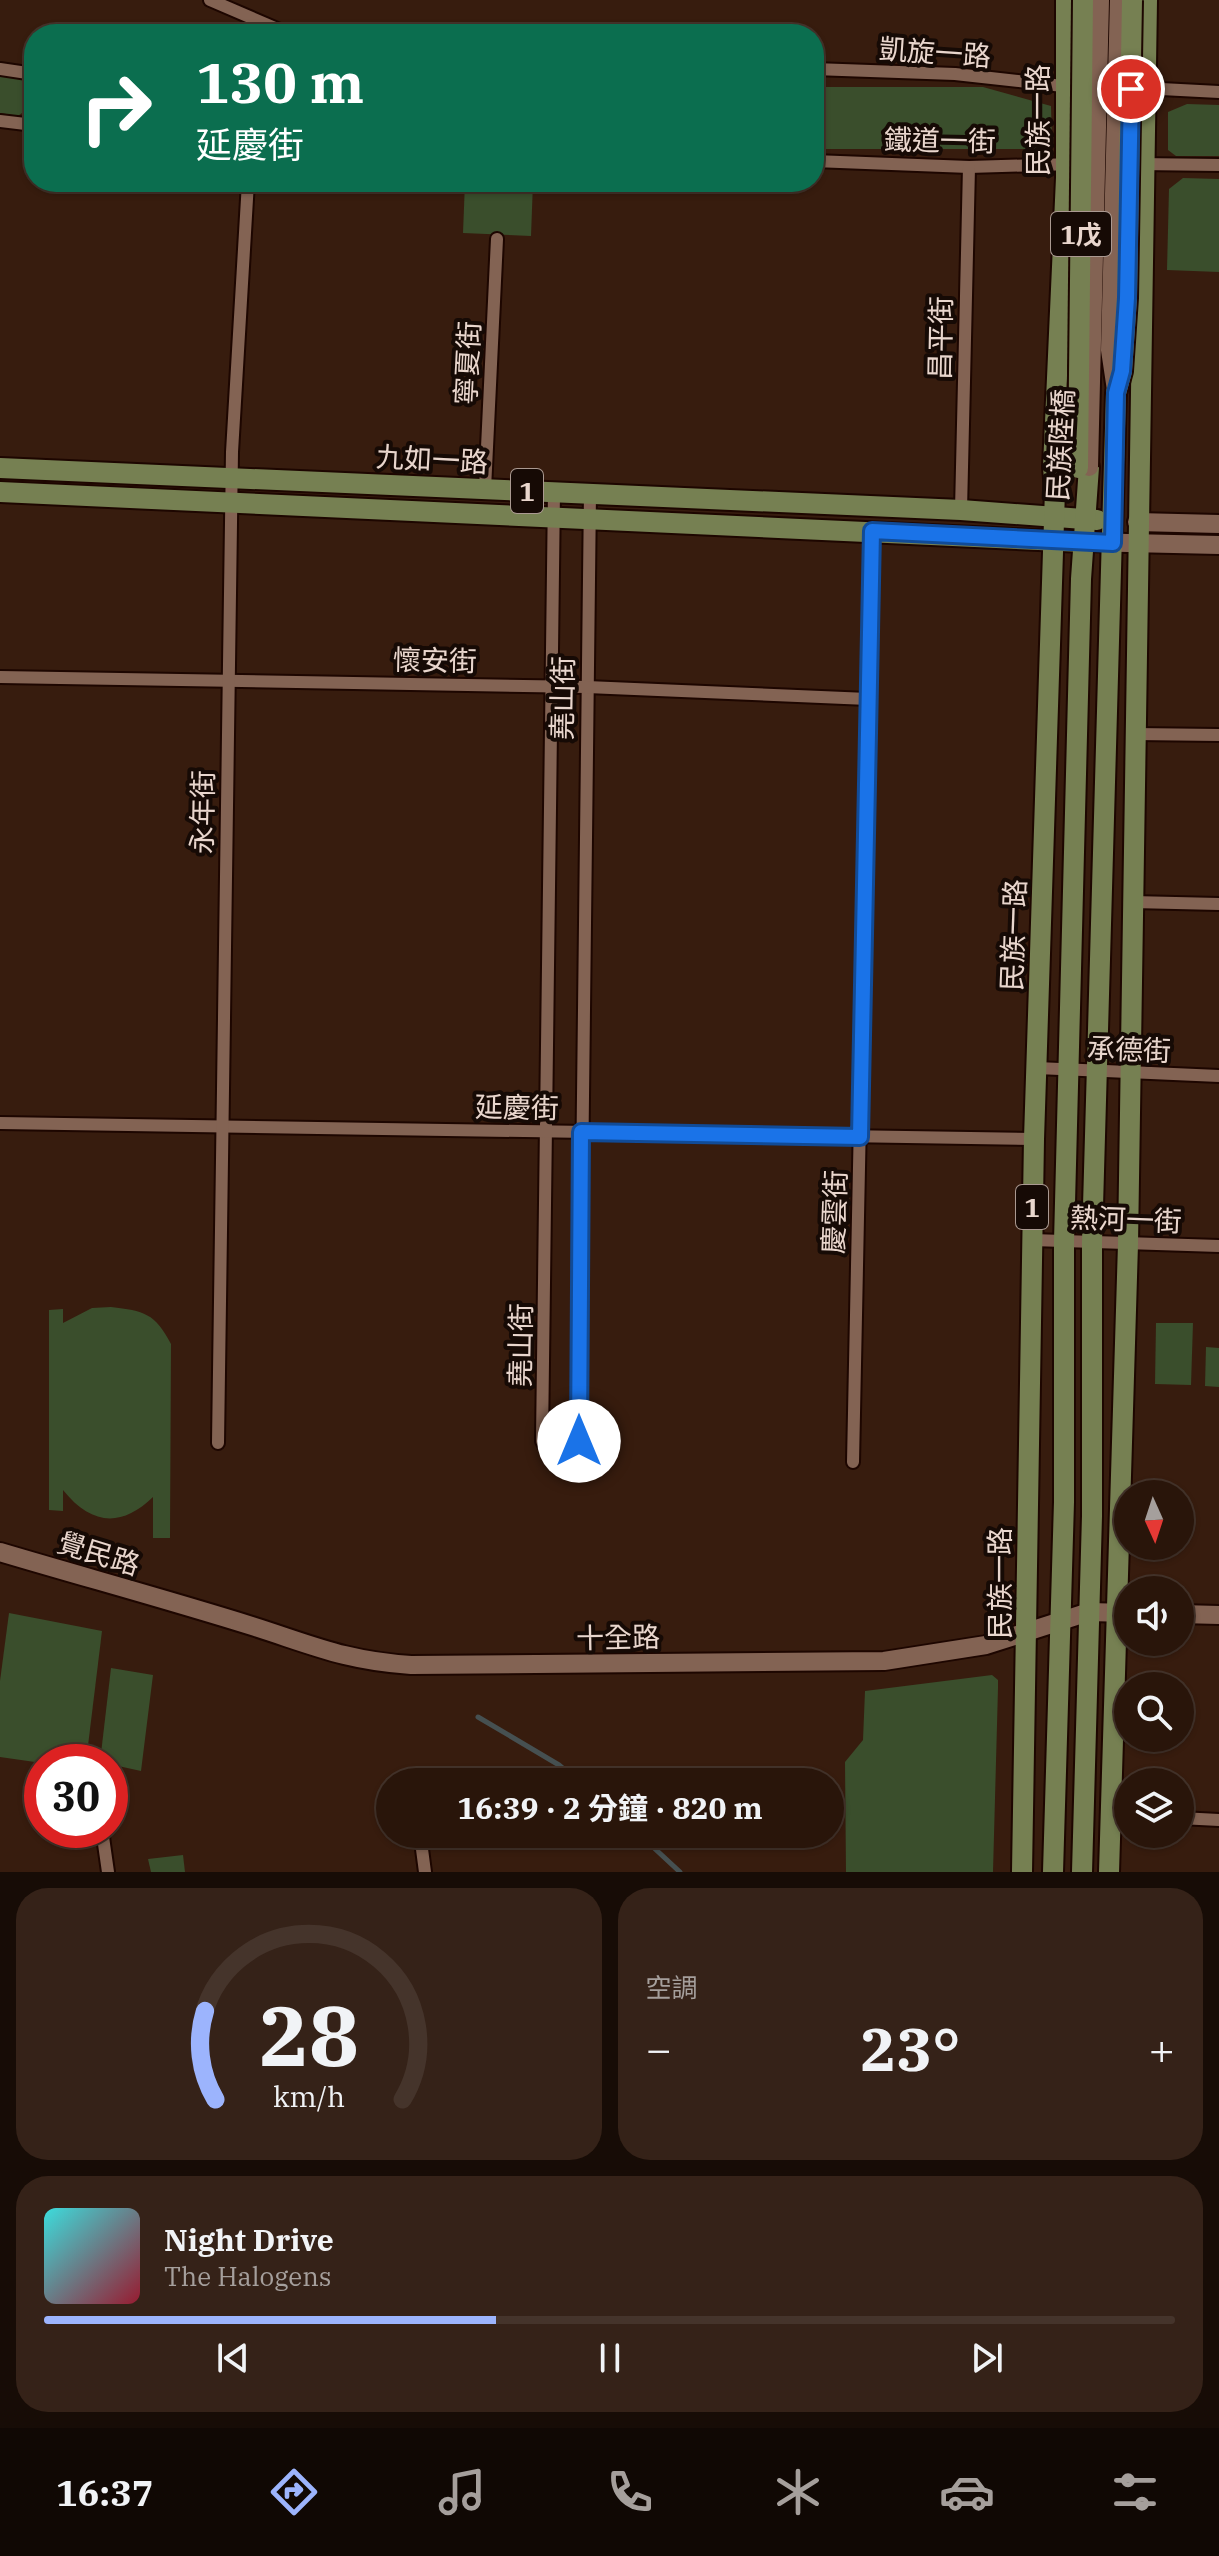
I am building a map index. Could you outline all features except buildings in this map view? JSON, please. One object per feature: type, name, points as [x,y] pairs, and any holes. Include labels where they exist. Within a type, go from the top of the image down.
[{"type":"main road","name":"民族一路","points":[[1022,1872],[1034,1139],[1053,467],[1066,164],[1066,0]]},
{"type":"main road","name":"民族陸橋","points":[[1083,0],[1084,519]]},
{"type":"main road","name":"民族陸橋","points":[[1114,521],[1116,393],[1122,371],[1127,298],[1132,0]]},
{"type":"main road","name":"1戊","points":[[1137,522],[1148,89],[1147,0]]},
{"type":"main road","name":"九如一路","points":[[0,468],[1054,516]]},
{"type":"main road","name":"九如一路","points":[[0,492],[588,517],[1052,542]]},
{"type":"main road","name":"1","points":[[1054,516],[1137,522]]},
{"type":"main road","name":"1戊","points":[[1083,542],[1084,519]]},
{"type":"main road","points":[[1082,1872],[1089,1612],[1092,1242],[1114,521]]},
{"type":"main road","points":[[1123,1576],[1137,522]]},
{"type":"main road","name":"1","points":[[1052,542],[1083,542],[1064,1242],[1064,1492],[1053,1872]]},
{"type":"main road","points":[[1120,1768],[1121,1656]]},
{"type":"main road","points":[[1109,1872],[1114,1844]]},
{"type":"street","points":[[210,0],[266,24]]},
{"type":"street","name":"民族陸橋","points":[[1084,467],[1100,0]]},
{"type":"street","name":"民族陸橋","points":[[1116,393],[1110,350],[1119,0]]},
{"type":"street","points":[[0,69],[24,73]]},
{"type":"street","name":"凱旋一路","points":[[824,69],[955,74],[1066,87],[1219,92]]},
{"type":"street","points":[[0,121],[24,124]]},
{"type":"street","name":"鐵道一街","points":[[824,161],[969,167],[1219,165]]},
{"type":"street","name":"昌平街","points":[[961,510],[969,167]]},
{"type":"street","name":"永年街","points":[[218,1443],[220,1126],[232,477],[247,192]]},
{"type":"street","name":"寧夏街","points":[[485,489],[497,239]]},
{"type":"street","name":"堯山街","points":[[554,492],[542,1441],[551,1452],[560,1456],[570,1453],[579,1441],[590,493]]},
{"type":"street","points":[[1137,522],[1219,524]]},
{"type":"street","name":"慶雲街","points":[[853,1462],[872,531]]},
{"type":"street","points":[[1083,542],[1219,545]]},
{"type":"street","name":"懷安街","points":[[0,677],[587,687],[868,699]]},
{"type":"street","points":[[1134,734],[1219,735]]},
{"type":"street","points":[[1132,902],[1219,904]]},
{"type":"street","name":"承德街","points":[[1037,1068],[1219,1076]]},
{"type":"street","name":"延慶街","points":[[0,1123],[1034,1139]]},
{"type":"street","name":"熱河一街","points":[[1032,1240],[1219,1246]]},
{"type":"street","name":"覺民路","points":[[0,1552],[182,1607]]},
{"type":"street","name":"十全路","points":[[182,1607],[365,1662],[411,1665],[865,1662],[986,1645],[1089,1612]]},
{"type":"street","points":[[1089,1612],[1114,1613]]},
{"type":"street","points":[[1194,1614],[1219,1615]]},
{"type":"street","points":[[1194,1819],[1219,1820]]},
{"type":"street","points":[[105,1848],[108,1872]]},
{"type":"street","points":[[422,1848],[425,1872]]},
{"type":"green space","points":[[0,73],[22,76],[24,112],[18,116],[0,113]]},
{"type":"green space","points":[[824,87],[983,87],[1051,106],[1052,143],[1043,149],[824,149]]},
{"type":"green space","points":[[1187,104],[1219,105],[1219,156],[1176,156],[1168,150],[1168,112]]},
{"type":"green space","points":[[1183,178],[1219,179],[1219,272],[1167,270],[1169,189]]},
{"type":"green space","points":[[465,192],[533,192],[531,236],[463,233]]},
{"type":"green space","points":[[111,1307],[147,1315],[160,1326],[171,1344],[170,1538],[153,1538],[153,1497],[129,1514],[106,1518],[84,1510],[63,1490],[63,1511],[49,1510],[49,1310],[63,1309],[63,1323],[92,1308]]},
{"type":"green space","points":[[1156,1323],[1193,1323],[1191,1385],[1155,1384]]},
{"type":"green space","points":[[1206,1347],[1219,1348],[1219,1387],[1205,1386]]},
{"type":"green space","points":[[9,1613],[102,1631],[88,1744],[24,1744],[24,1760],[0,1757],[0,1681]]},
{"type":"green space","points":[[111,1668],[153,1675],[141,1771],[128,1768],[128,1744],[102,1744]]},
{"type":"green space","points":[[992,1675],[998,1680],[993,1872],[846,1872],[845,1762],[863,1740],[865,1691]]},
{"type":"green space","points":[[183,1855],[185,1872],[151,1872],[148,1859]]},
{"type":"waterway","points":[[478,1717],[563,1768]]},
{"type":"waterway","points":[[654,1848],[680,1872]]},
{"type":"route","points":[[579,1441],[581,1132],[860,1137],[872,531],[1113,543],[1116,393],[1122,371],[1127,298],[1131,89]]}]
